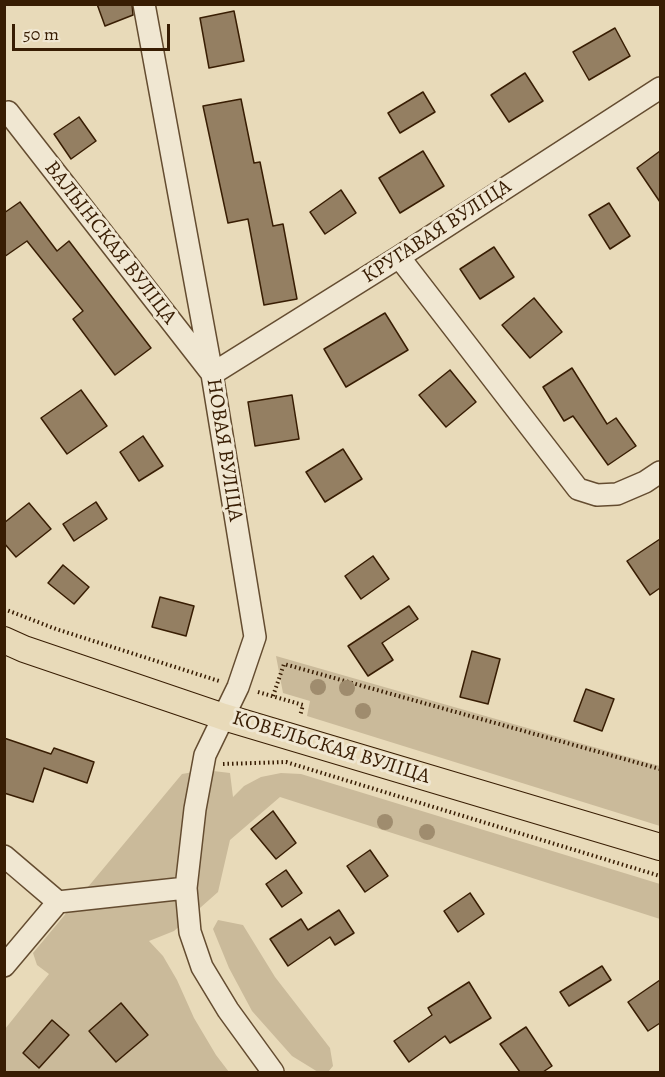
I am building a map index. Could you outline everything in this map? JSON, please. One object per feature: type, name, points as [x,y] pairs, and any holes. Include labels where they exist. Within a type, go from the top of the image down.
[{"type":"main road","name":"КОВЕЛЬСКАЯ ВУЛІЦА","points":[[4,640],[24,649],[224,717],[660,847]]},
{"type":"street","name":"НОВАЯ ВУЛІЦА","points":[[144,4],[212,374],[255,637],[238,687],[205,755],[195,809],[186,888],[190,932],[202,967],[228,1010],[273,1072]]},
{"type":"street","name":"КРУГАВАЯ ВУЛІЦА","points":[[212,374],[399,257],[660,88]]},
{"type":"street","name":"ВАЛЫНСКАЯ ВУЛІЦА","points":[[8,112],[212,374]]},
{"type":"street","points":[[399,257],[578,489],[597,495],[617,494],[645,482],[660,472]]},
{"type":"street","points":[[4,856],[58,902]]},
{"type":"street","points":[[4,966],[58,902],[186,888]]},
{"type":"path","points":[[4,609],[56,629],[238,687],[303,705],[286,762]]},
{"type":"path","points":[[273,696],[284,664],[660,769]]},
{"type":"path","points":[[204,764],[286,762],[660,876]]},
{"type":"shaded area","points":[[276,656],[660,766],[660,826],[307,716],[310,701],[283,693]]},
{"type":"shaded area","points":[[205,770],[230,773],[233,797],[244,786],[261,777],[281,773],[301,774],[660,884],[660,919],[280,797],[230,840],[218,892],[174,931],[149,941],[163,956],[194,1018],[229,1072],[5,1072],[5,1029],[49,974],[37,965],[33,953],[182,774]]},
{"type":"shaded area","points":[[218,920],[243,925],[275,977],[330,1048],[333,1066],[328,1072],[318,1072],[292,1056],[252,1011],[229,968],[213,929]]},
{"type":"building","points":[[97,4],[132,4],[133,15],[105,26]]},
{"type":"building","points":[[234,11],[244,61],[209,68],[200,18]]},
{"type":"building","points":[[615,28],[630,56],[589,80],[573,52]]},
{"type":"building","points":[[525,73],[543,101],[509,122],[491,95]]},
{"type":"building","points":[[423,92],[435,112],[400,133],[388,113]]},
{"type":"building","points":[[241,99],[254,163],[260,162],[273,226],[283,224],[297,299],[264,305],[248,219],[228,223],[203,106]]},
{"type":"building","points":[[79,117],[96,141],[71,159],[54,134]]},
{"type":"building","points":[[423,151],[444,186],[400,213],[379,178]]},
{"type":"building","points":[[660,151],[660,202],[637,168]]},
{"type":"building","points":[[341,190],[356,213],[325,234],[310,212]]},
{"type":"building","points":[[20,202],[57,251],[69,241],[151,348],[115,375],[73,319],[83,311],[27,241],[4,257],[4,213]]},
{"type":"building","points":[[609,203],[630,236],[610,249],[589,215]]},
{"type":"building","points":[[494,247],[514,277],[480,299],[460,269]]},
{"type":"building","points":[[534,298],[562,332],[530,358],[502,325]]},
{"type":"building","points":[[385,313],[408,350],[346,387],[324,349]]},
{"type":"building","points":[[572,368],[607,424],[616,418],[636,446],[608,465],[573,416],[564,421],[543,387]]},
{"type":"building","points":[[450,370],[476,402],[446,427],[419,395]]},
{"type":"building","points":[[81,390],[107,426],[67,454],[41,418]]},
{"type":"building","points":[[292,395],[299,439],[255,446],[248,402]]},
{"type":"building","points":[[143,436],[163,466],[139,481],[120,452]]},
{"type":"building","points":[[343,449],[362,479],[325,502],[306,472]]},
{"type":"building","points":[[96,502],[107,519],[74,541],[63,524]]},
{"type":"building","points":[[29,503],[51,529],[16,557],[4,543],[4,523]]},
{"type":"building","points":[[660,539],[660,588],[650,595],[627,561]]},
{"type":"building","points":[[373,556],[389,579],[361,599],[345,576]]},
{"type":"building","points":[[63,565],[89,587],[74,604],[48,583]]},
{"type":"building","points":[[160,597],[194,606],[186,636],[152,627]]},
{"type":"building","points":[[409,606],[418,619],[382,643],[393,660],[368,676],[348,646]]},
{"type":"building","points":[[472,651],[500,659],[488,704],[460,697]]},
{"type":"building","points":[[586,689],[614,699],[602,731],[574,721]]},
{"type":"building","points":[[4,738],[51,754],[54,748],[94,762],[87,783],[44,768],[33,802],[4,793]]},
{"type":"building","points":[[273,811],[296,843],[276,859],[251,829]]},
{"type":"building","points":[[370,850],[388,876],[365,892],[347,866]]},
{"type":"building","points":[[286,870],[302,893],[282,907],[266,884]]},
{"type":"building","points":[[470,893],[484,914],[458,932],[444,911]]},
{"type":"building","points":[[339,910],[354,933],[335,945],[330,937],[288,966],[270,939],[301,919],[308,930]]},
{"type":"building","points":[[602,966],[611,980],[569,1006],[560,992]]},
{"type":"building","points":[[660,980],[660,1023],[648,1031],[628,1002]]},
{"type":"building","points":[[469,982],[491,1018],[450,1043],[445,1036],[409,1062],[394,1041],[432,1015],[428,1008]]},
{"type":"building","points":[[121,1003],[148,1035],[116,1062],[89,1031]]},
{"type":"building","points":[[52,1020],[69,1035],[39,1068],[23,1053]]},
{"type":"building","points":[[526,1027],[552,1066],[543,1072],[520,1072],[500,1044]]}]
